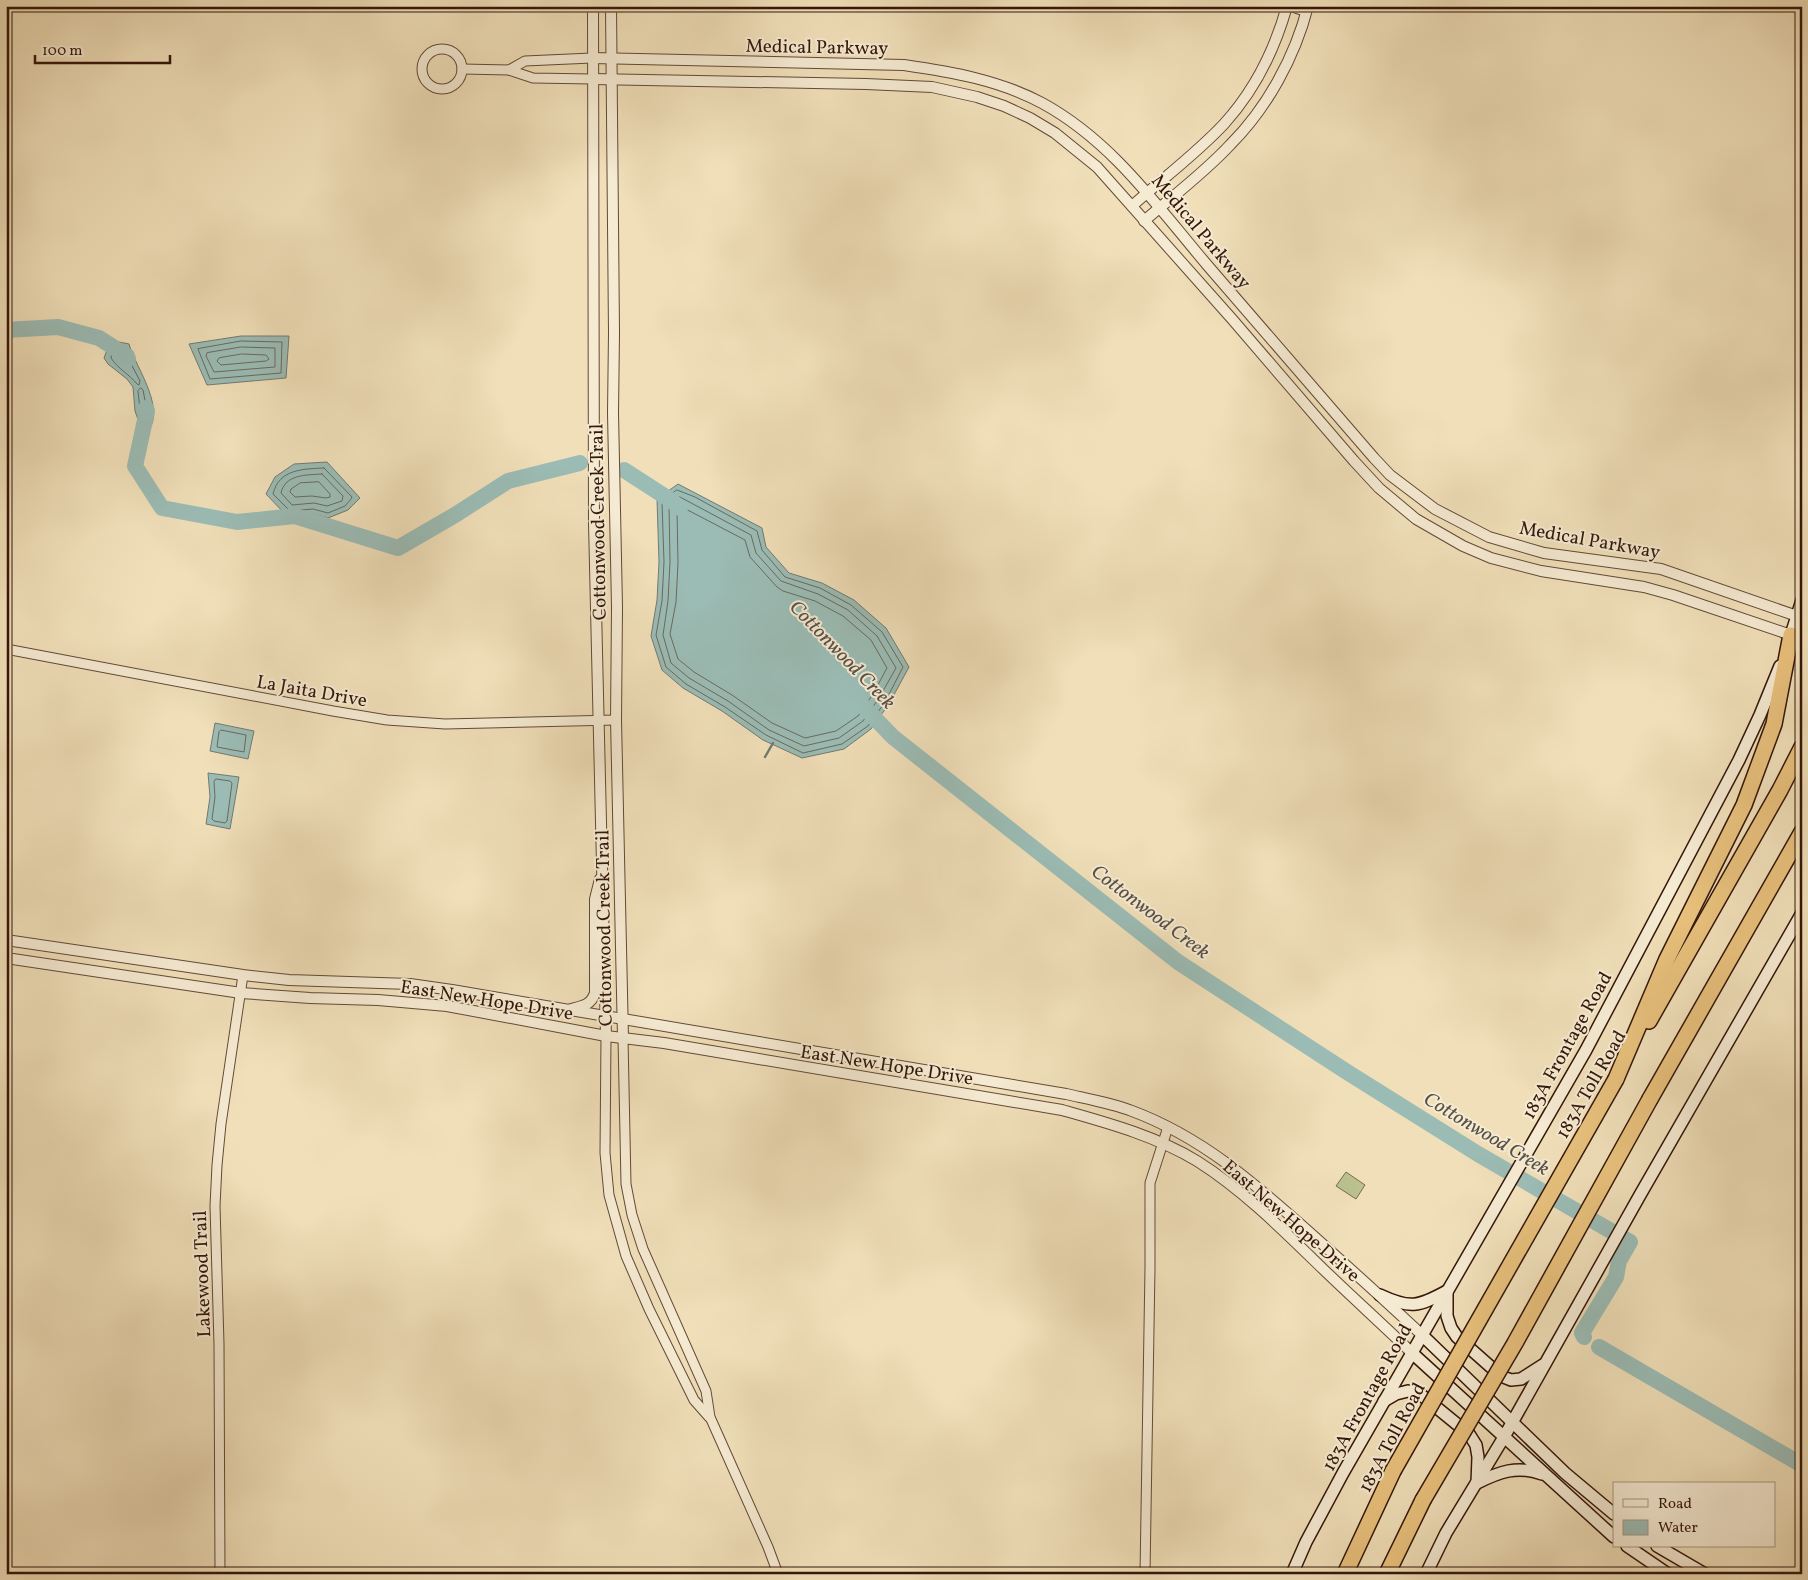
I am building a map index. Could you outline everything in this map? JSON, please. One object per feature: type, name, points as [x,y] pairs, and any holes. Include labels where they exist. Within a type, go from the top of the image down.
[{"type":"highway","points":[[1616,1080],[1667,959],[1744,804],[1774,724],[1791,635]]},
{"type":"highway","name":"183A Toll Road","points":[[1345,1574],[1393,1471],[1616,1080],[1802,747]]},
{"type":"highway","points":[[1387,1574],[1423,1500],[1515,1343],[1802,832]]},
{"type":"main road","name":"183A Frontage Road","points":[[1292,1574],[1311,1533],[1411,1352],[1497,1207],[1586,1050],[1739,760],[1760,715],[1791,635],[1802,600]]},
{"type":"main road","points":[[1426,1574],[1446,1533],[1504,1437],[1802,913]]},
{"type":"main road","points":[[1380,1295],[1399,1304],[1418,1304],[1431,1300],[1447,1291],[1447,1316],[1451,1328],[1457,1337],[1501,1376],[1511,1380],[1521,1379],[1546,1363]]},
{"type":"main road","name":"East New Hope Drive","points":[[1422,1335],[1565,1473],[1613,1513]]},
{"type":"main road","name":"East New Hope Drive","points":[[1411,1352],[1613,1536]]},
{"type":"main road","points":[[1383,1402],[1396,1394],[1408,1391],[1420,1394],[1469,1434],[1476,1445],[1478,1456],[1477,1483]]},
{"type":"main road","points":[[1477,1483],[1495,1474],[1514,1469],[1525,1469],[1545,1475]]},
{"type":"main road","points":[[1630,1548],[1668,1574]]},
{"type":"main road","points":[[1659,1548],[1705,1574]]},
{"type":"street","name":"Cottonwood Creek Trail","points":[[592,6],[594,523],[606,1036]]},
{"type":"street","name":"Cottonwood Creek Trail","points":[[611,6],[613,412],[617,607],[616,720],[623,1038]]},
{"type":"street","points":[[1132,206],[1206,142],[1235,111],[1250,90],[1268,57],[1289,6],[1307,9],[1298,38],[1283,72],[1257,113],[1231,144],[1144,221]]},
{"type":"street","points":[[443,49],[454,53],[462,69],[458,81],[454,85],[442,89],[431,86],[427,82],[422,66],[431,52],[443,49]]},
{"type":"street","name":"Medical Parkway","points":[[509,70],[525,62],[592,58],[904,65],[949,71],[1001,84],[1020,92],[1064,116],[1105,146],[1147,192],[1390,475],[1435,508],[1489,537],[1544,553],[1661,570],[1797,616]]},
{"type":"street","points":[[866,84],[867,64]]},
{"type":"street","name":"Medical Parkway","points":[[462,69],[509,70],[533,78],[906,85],[955,91],[1004,106],[1030,118],[1055,133],[1097,167],[1379,488],[1416,519],[1438,533],[1470,549],[1518,566],[1644,587],[1673,594],[1791,635]]},
{"type":"street","points":[[1327,429],[1340,419]]},
{"type":"street","points":[[1541,571],[1544,553]]},
{"type":"street","name":"La Jaita Drive","points":[[6,649],[387,720],[445,724],[616,720]]},
{"type":"street","points":[[569,1009],[587,1005],[596,993],[595,899],[603,869]]},
{"type":"street","name":"East New Hope Drive","points":[[6,940],[243,976],[289,980],[410,984],[499,997],[1095,1100],[1132,1111],[1168,1127],[1201,1145],[1235,1168],[1265,1192],[1422,1335]]},
{"type":"street","name":"East New Hope Drive","points":[[6,958],[241,993],[301,998],[378,1000],[447,1006],[606,1036],[1062,1110],[1110,1124],[1162,1143],[1196,1161],[1231,1186],[1286,1233],[1411,1352]]},
{"type":"street","name":"Lakewood Trail","points":[[220,1574],[220,1380],[215,1206],[216,1174],[221,1124],[243,976]]},
{"type":"street","points":[[606,1036],[605,1153],[609,1195],[626,1256],[649,1309],[694,1400],[710,1417]]},
{"type":"street","points":[[623,1038],[626,1184],[632,1215],[643,1249],[706,1391],[710,1417],[768,1547],[778,1574]]},
{"type":"street","points":[[897,1083],[907,1067]]},
{"type":"street","points":[[1145,1574],[1150,1183],[1168,1127]]},
{"type":"street","points":[[626,1256],[643,1249]]},
{"type":"green space","points":[[1346,1172],[1365,1185],[1356,1199],[1336,1186]]},
{"type":"water","points":[[241,336],[289,336],[286,378],[207,385],[189,344]]},
{"type":"water","points":[[119,342],[129,344],[153,403],[154,415],[151,426],[144,436],[135,411],[133,387],[104,358],[107,350]]},
{"type":"water","points":[[327,462],[360,498],[348,510],[328,518],[313,514],[287,516],[266,494],[275,477],[294,464]]},
{"type":"water","points":[[678,484],[762,528],[766,547],[789,573],[822,583],[854,600],[886,628],[909,667],[889,704],[871,729],[844,749],[802,758],[763,740],[722,711],[683,688],[662,670],[651,636],[657,600],[659,562],[657,499]]},
{"type":"water","points":[[215,723],[254,731],[248,759],[210,751]]},
{"type":"water","points":[[208,773],[239,777],[230,829],[206,824],[210,797]]},
{"type":"waterway","name":"Cottonwood Creek","points":[[6,330],[58,327],[99,338],[127,356],[128,359]]},
{"type":"waterway","name":"Cottonwood Creek","points":[[146,408],[147,411],[135,466],[162,508],[237,522],[295,516],[398,548],[508,481],[580,463]]},
{"type":"waterway","name":"Cottonwood Creek","points":[[624,470],[680,508]]},
{"type":"waterway","name":"Cottonwood Creek","points":[[862,705],[893,737],[1178,962],[1347,1072],[1478,1154],[1630,1242],[1619,1261],[1616,1277],[1582,1333],[1584,1337]]},
{"type":"waterway","points":[[765,757],[773,743]]},
{"type":"waterway","name":"Cottonwood Creek","points":[[1599,1347],[1802,1465]]}]
